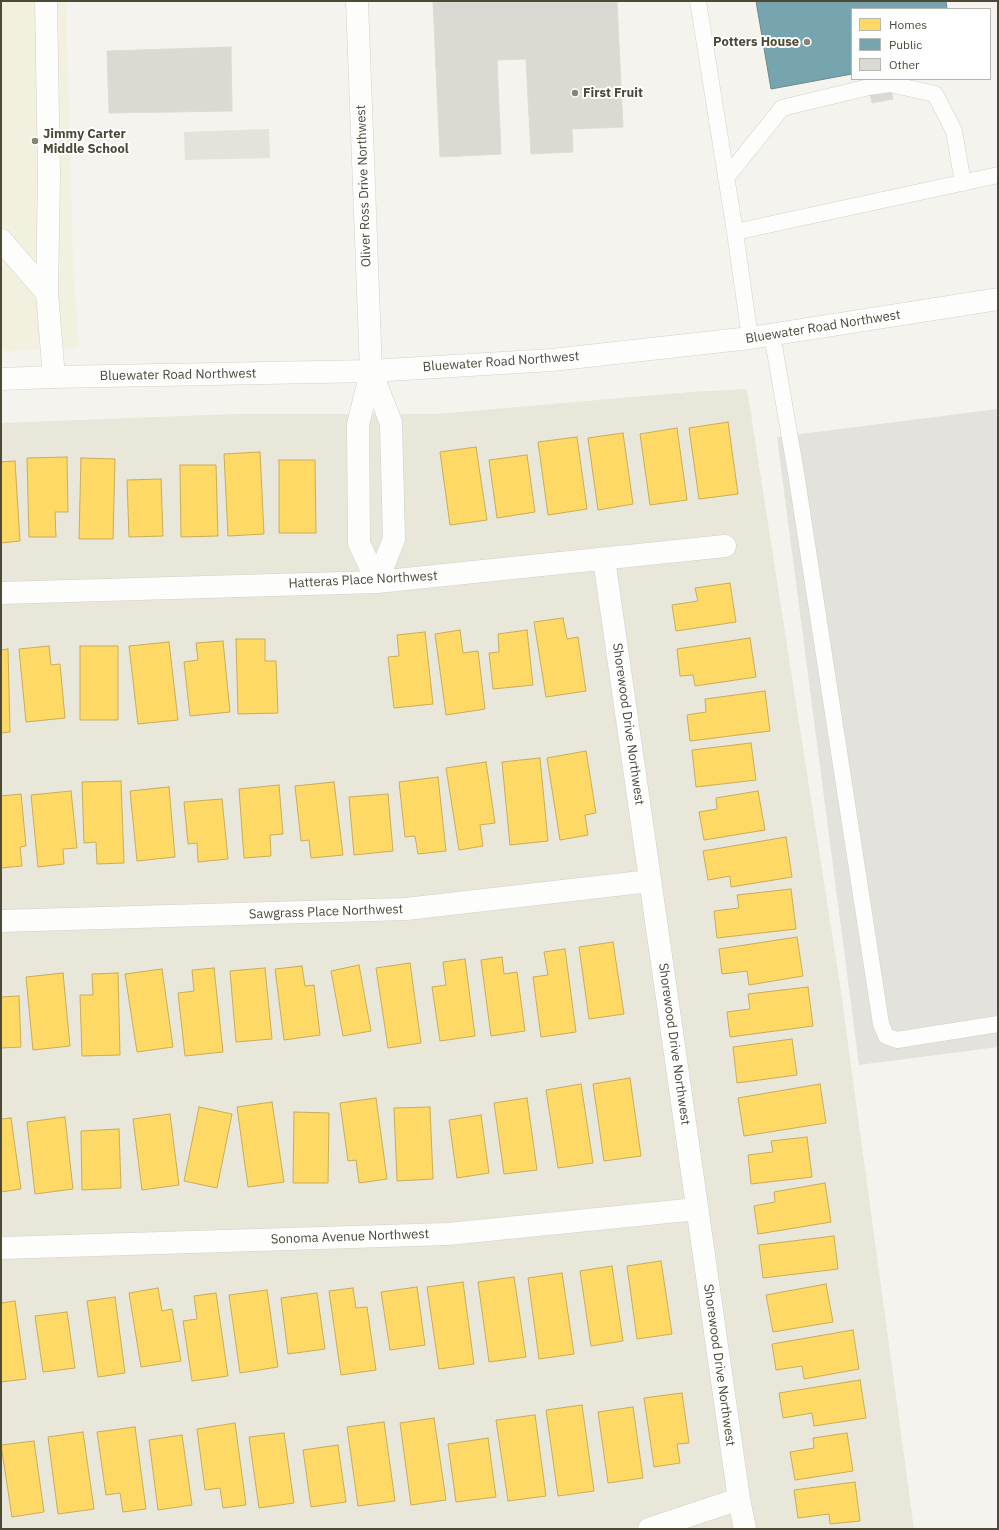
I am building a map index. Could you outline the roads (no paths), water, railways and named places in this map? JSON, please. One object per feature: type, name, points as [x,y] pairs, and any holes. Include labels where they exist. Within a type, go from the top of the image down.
[{"type":"street","points":[[46,1],[49,175],[47,293],[54,377]]},
{"type":"street","name":"Oliver Ross Drive Northwest","points":[[357,1],[371,371]]},
{"type":"street","points":[[1,240],[47,293]]},
{"type":"street","name":"Bluewater Road Northwest","points":[[1,379],[371,371],[552,360],[750,338],[998,299]]},
{"type":"street","points":[[371,371],[358,425],[359,543],[377,582]]},
{"type":"street","points":[[371,371],[391,422],[394,539],[377,582]]},
{"type":"street","name":"Hatteras Place Northwest","points":[[1,593],[377,582],[724,546]]},
{"type":"street","name":"Shorewood Drive Northwest","points":[[604,559],[744,1529]]},
{"type":"street","name":"Sawgrass Place Northwest","points":[[1,921],[406,910],[650,881]]},
{"type":"street","name":"Sonoma Avenue Northwest","points":[[1,1248],[448,1234],[697,1209]]},
{"type":"street","points":[[648,1529],[739,1499]]},
{"type":"lane","points":[[698,1],[735,232],[750,338]]},
{"type":"lane","points":[[726,178],[782,108],[869,87],[890,84],[935,94],[954,131],[963,183]]},
{"type":"lane","points":[[735,232],[998,175]]},
{"type":"lane","points":[[772,334],[796,473],[881,1024],[886,1036],[897,1040],[998,1024]]},
{"type":"place","name":"Potters House","points":[[807,42]]},
{"type":"place","name":"First Fruit","points":[[575,93]]},
{"type":"place","name":"Jimmy Carter Middle School","points":[[35,141]]}]
